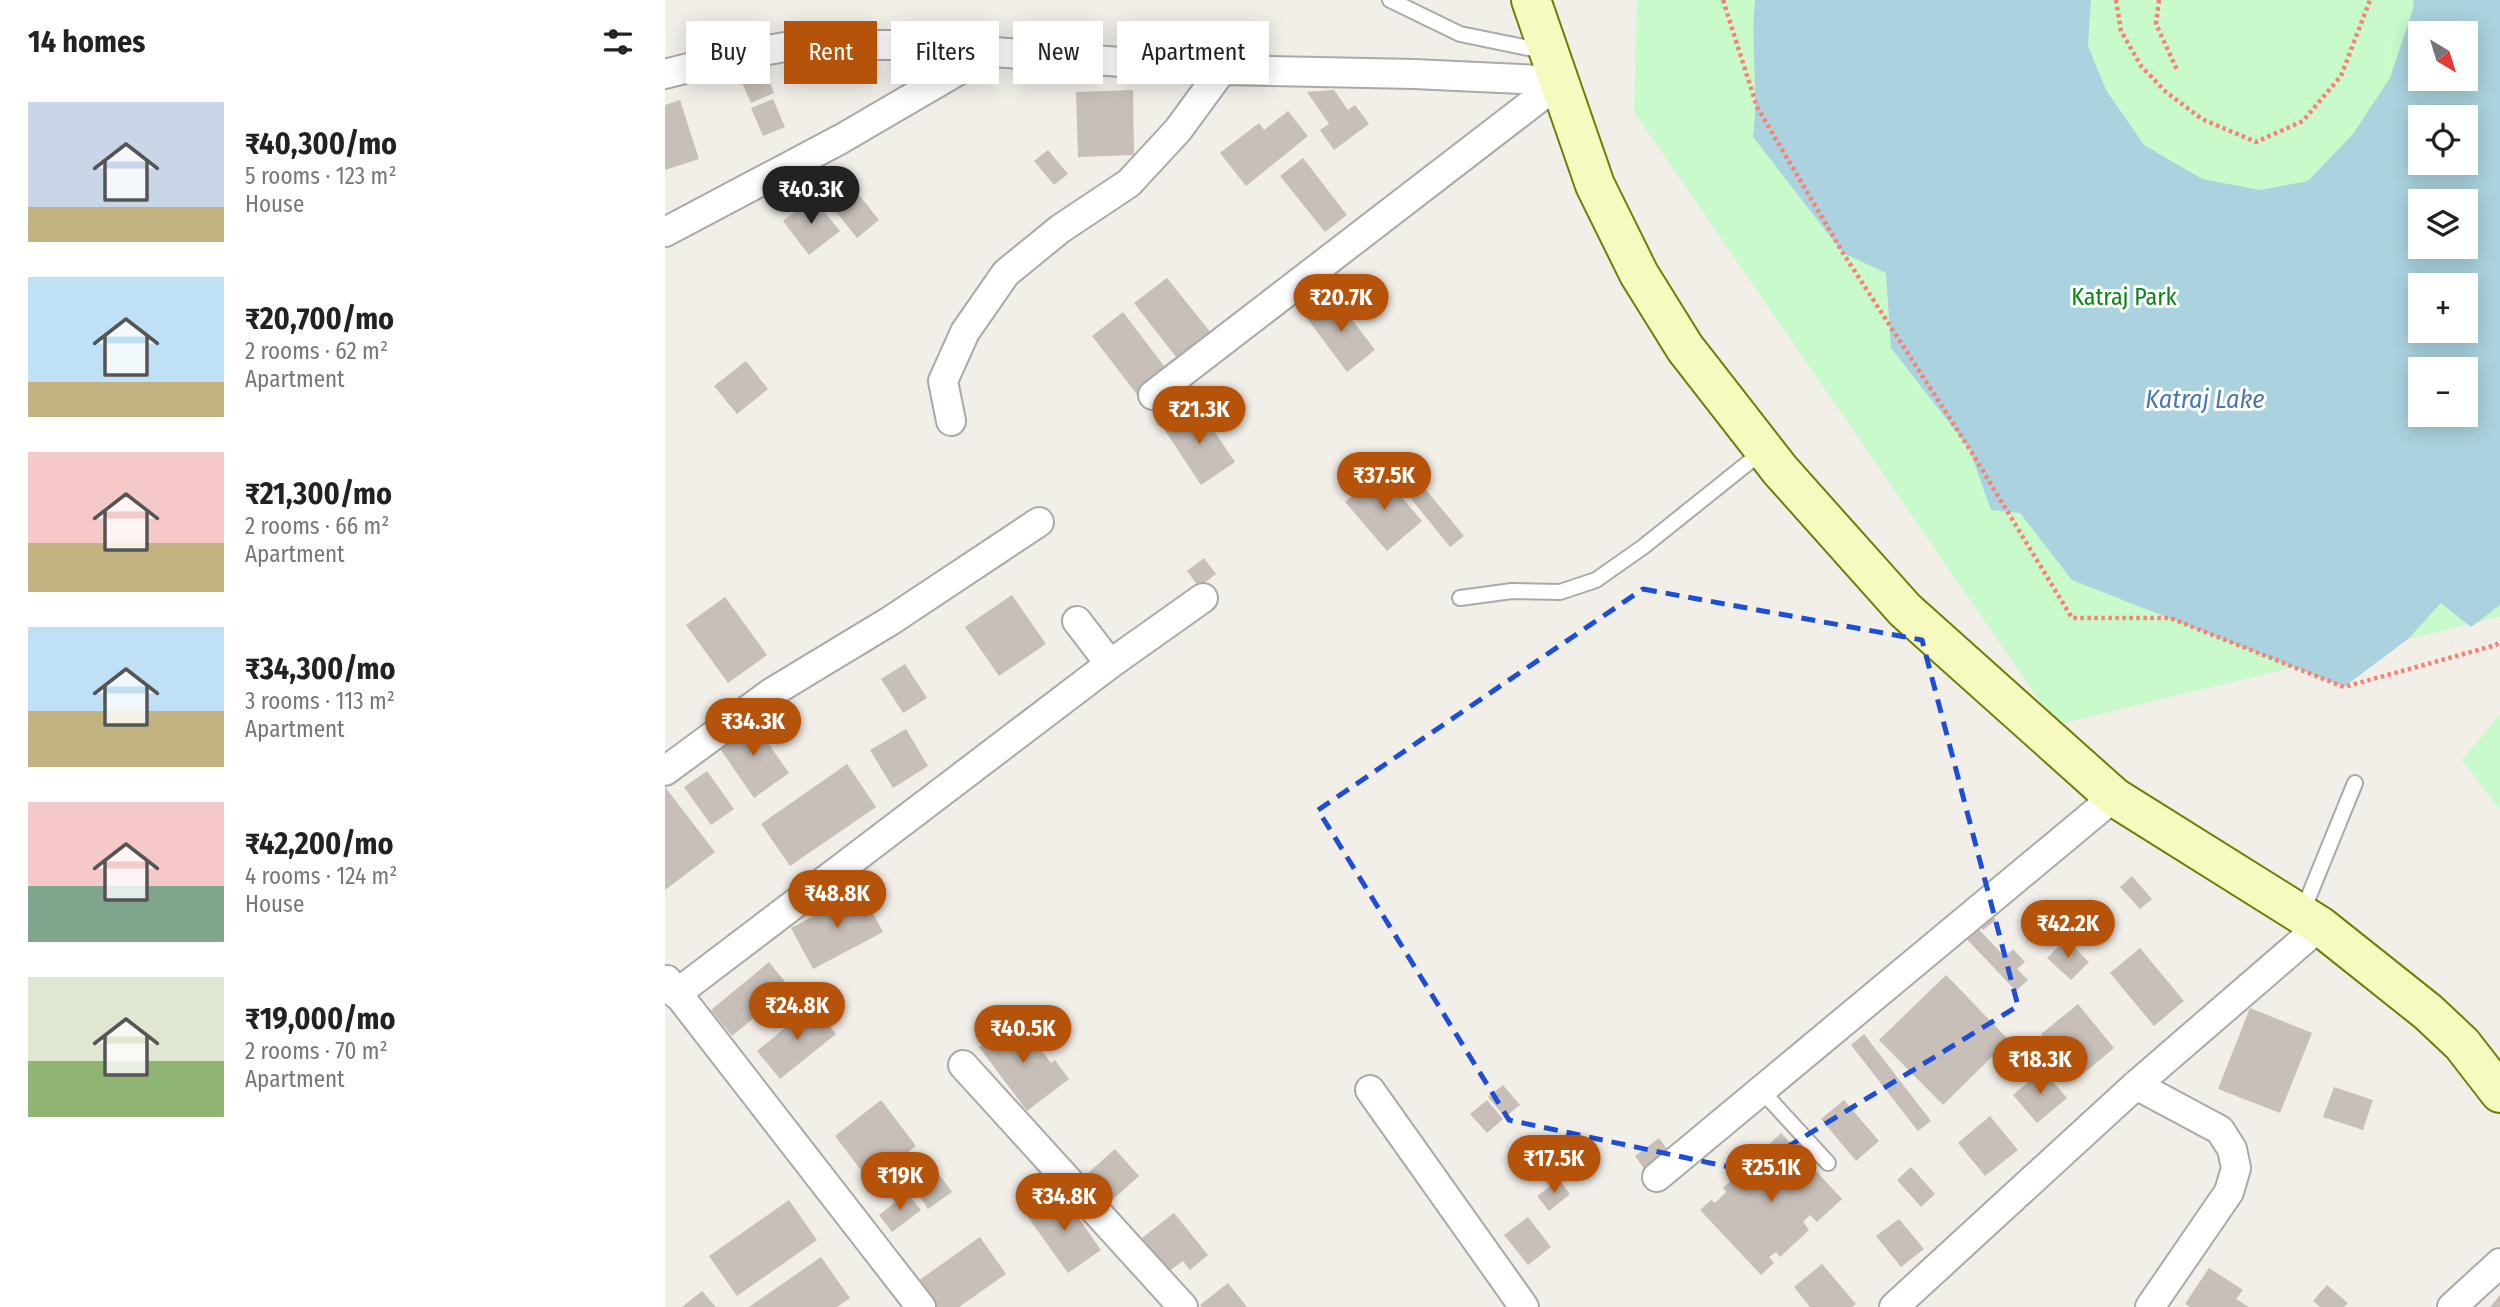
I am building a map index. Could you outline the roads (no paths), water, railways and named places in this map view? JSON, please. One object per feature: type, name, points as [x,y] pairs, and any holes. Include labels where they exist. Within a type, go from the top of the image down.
[{"type":"street","points":[[1531,0],[1595,185],[1639,274],[1685,348],[1764,450],[1905,610],[2114,797],[2310,920],[2428,1012],[2462,1044],[2500,1093]]},
{"type":"street","points":[[665,74],[740,55],[797,45],[891,45]]},
{"type":"street","points":[[999,53],[1117,62]]},
{"type":"street","points":[[1269,71],[1414,74],[1555,66]]},
{"type":"street","points":[[1153,395],[1555,66]]},
{"type":"street","points":[[665,232],[841,138],[935,84]]},
{"type":"street","points":[[951,421],[943,381],[965,332],[1006,273],[1060,229],[1129,183],[1178,130],[1212,84]]},
{"type":"street","points":[[665,771],[771,693],[890,621],[1039,522]]},
{"type":"street","points":[[921,1307],[671,986],[1203,598]]},
{"type":"street","points":[[1077,621],[1111,664]]},
{"type":"street","points":[[1657,1177],[2114,797]]},
{"type":"street","points":[[1894,1307],[2136,1085],[2310,920]]},
{"type":"street","points":[[963,1065],[1184,1307]]},
{"type":"street","points":[[2136,1085],[2220,1130],[2232,1149],[2236,1168],[2229,1192],[2150,1307]]},
{"type":"street","points":[[1370,1090],[1524,1307]]},
{"type":"street","points":[[2452,1307],[2500,1263]]},
{"type":"lane","points":[[1390,0],[1460,34],[1555,66]]},
{"type":"lane","points":[[1460,598],[1512,591],[1560,592],[1597,580],[1643,547],[1764,450]]},
{"type":"lane","points":[[2310,920],[2355,783]]},
{"type":"lane","points":[[1761,1090],[1828,1163]]},
{"type":"water","name":"Katraj Lake","points":[[1755,0],[2091,0],[2088,46],[2106,90],[2144,145],[2202,179],[2260,190],[2308,181],[2353,134],[2390,78],[2408,24],[2408,91],[2478,91],[2478,21],[2409,21],[2414,6],[2413,0],[2500,0],[2500,605],[2471,627],[2441,603],[2408,639],[2344,687],[2072,580],[2020,513],[1991,510],[1969,448],[1891,348],[1886,273],[1843,253],[1753,137]]},
{"type":"park label","name":"Katraj Park","points":[[2124,297]]}]
